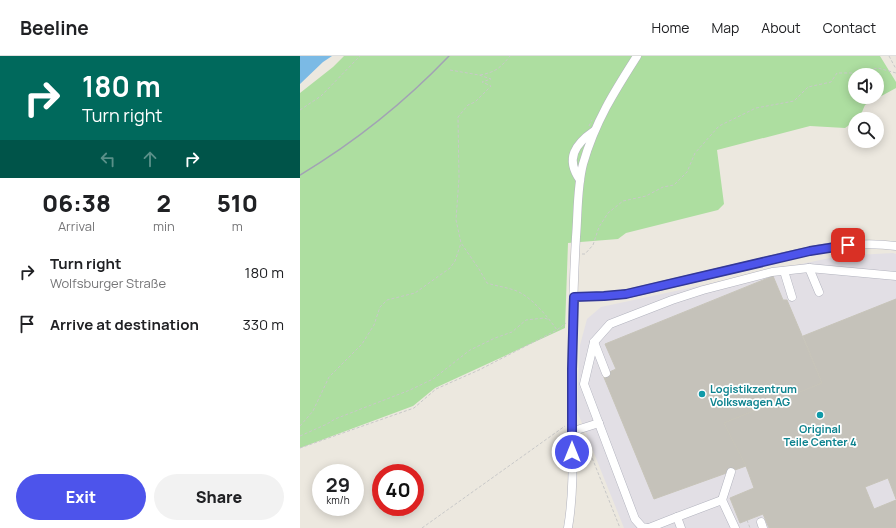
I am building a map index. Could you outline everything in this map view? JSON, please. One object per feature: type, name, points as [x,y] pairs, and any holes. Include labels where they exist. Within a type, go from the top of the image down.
[{"type":"street","points":[[568,528],[571,497],[575,256],[580,180],[594,131],[606,106],[636,56]]},
{"type":"street","points":[[580,180],[573,167],[574,155],[582,139],[594,131]]},
{"type":"street","points":[[574,297],[626,294],[810,251],[848,245],[885,244],[896,246]]},
{"type":"street","points":[[809,268],[819,292]]},
{"type":"street","points":[[722,500],[648,528],[642,527],[635,519],[584,384],[594,342],[610,324],[672,300],[703,290],[772,272],[809,268],[896,276]]},
{"type":"street","points":[[784,271],[792,297]]},
{"type":"street","points":[[594,342],[606,373]]},
{"type":"street","points":[[580,429],[599,423]]},
{"type":"street","points":[[731,472],[722,500],[735,528]]},
{"type":"street","points":[[677,517],[681,528]]},
{"type":"path","points":[[300,110],[321,96],[360,56]]},
{"type":"path","points":[[479,75],[491,73],[499,68],[510,56]]},
{"type":"path","points":[[889,56],[896,69]]},
{"type":"path","points":[[575,256],[585,254],[593,245],[599,227],[608,213],[623,201],[646,196],[663,188],[674,185],[687,172],[695,153],[719,126],[756,108],[794,101],[808,87],[831,82],[837,73],[856,73],[878,68],[896,73]]},
{"type":"path","points":[[450,70],[479,75],[491,79],[482,82],[491,86],[475,102],[468,105],[458,116],[459,178],[456,220],[461,243],[487,283],[497,287],[516,290],[534,303],[557,330]]},
{"type":"path","points":[[300,426],[313,411],[329,377],[362,344],[374,325],[380,307],[387,300],[415,293],[450,268],[456,261],[461,243]]},
{"type":"path","points":[[300,436],[328,424],[335,419],[410,390],[434,379],[470,350],[512,332],[526,320],[544,318],[550,320]]},
{"type":"path","points":[[300,448],[414,408],[436,389],[479,370],[528,345],[557,330],[567,322]]},
{"type":"path","points":[[422,528],[565,425],[572,425]]},
{"type":"path","points":[[580,429],[620,528]]},
{"type":"path","points":[[747,520],[750,528]]},
{"type":"shaded area","points":[[896,254],[896,528],[624,528],[577,411],[580,345],[587,319],[601,307],[839,256]]},
{"type":"green space","points":[[344,56],[880,56],[896,82],[896,88],[884,95],[884,68],[848,68],[848,104],[867,104],[862,112],[848,112],[848,126],[845,128],[810,126],[717,150],[724,204],[718,210],[626,233],[618,239],[568,243],[565,328],[435,388],[413,406],[300,448],[300,93],[333,67]]},
{"type":"water","points":[[300,56],[332,56],[323,62],[300,84]]},
{"type":"building","name":"Logistikzentrum Volkswagen AG","points":[[773,276],[783,300],[787,300],[822,383],[724,423],[746,466],[654,499],[603,375],[616,369],[605,344]]},
{"type":"building","name":"Original Teile Center 4","points":[[896,299],[896,499],[888,478],[865,487],[874,509],[896,500],[896,528],[769,528],[763,514],[740,523],[730,498],[754,488],[746,466],[724,423],[822,383],[803,336]]},
{"type":"railway","points":[[300,175],[340,149],[379,120],[415,89],[449,56]]},
{"type":"place","name":"Logistikzentrum Volkswagen AG","points":[[702,394]]},
{"type":"place","name":"Original Teile Center 4","points":[[820,415]]},
{"type":"route","points":[[572,452],[574,297],[626,294],[810,251],[848,245]]}]
